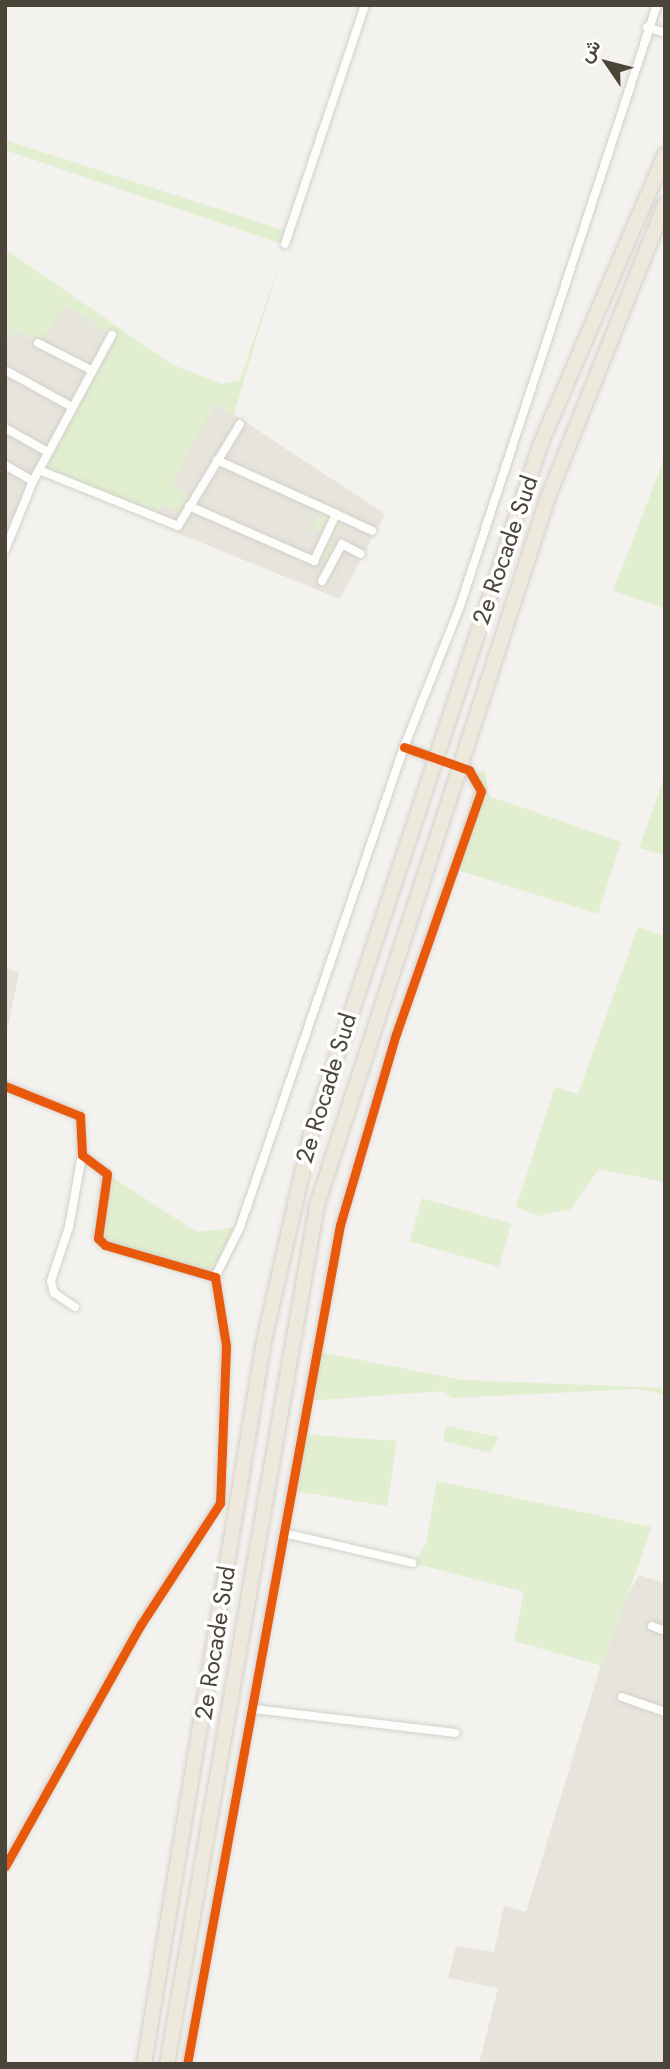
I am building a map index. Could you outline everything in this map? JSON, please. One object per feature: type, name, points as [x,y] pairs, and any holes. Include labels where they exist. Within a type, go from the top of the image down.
[{"type":"highway","name":"2e Rocade Sud","points":[[144,2064],[264,1341],[311,1134],[541,443],[665,155]]},
{"type":"highway","name":"2e Rocade Sud","points":[[167,2064],[317,1205],[548,497],[665,205]]},
{"type":"street","points":[[285,244],[365,5]]},
{"type":"street","points":[[5,1866],[141,1624],[220,1503],[226,1346],[215,1278],[240,1227],[404,747],[460,606],[647,26],[657,5]]},
{"type":"street","points":[[647,26],[665,33]]},
{"type":"street","points":[[6,544],[33,481],[111,335]]},
{"type":"street","points":[[38,343],[92,370]]},
{"type":"street","points":[[5,370],[72,407]]},
{"type":"street","points":[[39,470],[178,526],[240,424]]},
{"type":"street","points":[[5,428],[48,452]]},
{"type":"street","points":[[217,460],[372,531]]},
{"type":"street","points":[[5,465],[33,481]]},
{"type":"street","points":[[189,506],[331,564]]},
{"type":"street","points":[[316,557],[336,514]]},
{"type":"street","points":[[322,581],[342,544],[361,554]]},
{"type":"street","points":[[404,747],[426,755]]},
{"type":"street","points":[[187,2064],[254,1709],[340,1225],[396,1034],[481,791],[469,770]]},
{"type":"street","points":[[5,1086],[80,1116],[82,1155],[69,1227],[51,1282],[54,1293],[75,1307]]},
{"type":"street","points":[[82,1155],[107,1174],[98,1238],[105,1245],[215,1278]]},
{"type":"street","points":[[284,1533],[414,1563]]},
{"type":"street","points":[[652,1626],[665,1630]]},
{"type":"street","points":[[622,1697],[665,1712]]},
{"type":"street","points":[[254,1709],[456,1733]]},
{"type":"shaded area","points":[[66,305],[112,335],[33,481],[5,550],[5,341],[13,328],[50,319]]},
{"type":"shaded area","points":[[215,402],[385,514],[340,599],[175,532],[178,527],[155,517]]},
{"type":"shaded area","points":[[5,967],[19,973],[5,1040]]},
{"type":"shaded area","points":[[639,1575],[665,1583],[665,2064],[479,2064],[498,1988],[448,1978],[456,1946],[494,1952],[504,1906],[526,1912],[616,1615]]},
{"type":"green space","points":[[5,140],[289,232],[233,416],[215,403],[172,484],[190,496],[181,512],[162,504],[155,517],[39,470],[111,335],[66,305],[38,343],[13,329],[5,341],[5,249],[173,365],[222,384],[240,380],[285,245],[5,150]]},
{"type":"green space","points":[[665,457],[665,608],[613,591]]},
{"type":"green space","points":[[321,508],[344,518],[331,542],[339,547],[331,564],[316,557],[326,535],[312,529]]},
{"type":"green space","points":[[485,769],[489,796],[621,842],[598,914],[454,869],[477,775]]},
{"type":"green space","points":[[665,775],[665,855],[639,848]]},
{"type":"green space","points":[[638,927],[665,936],[665,1182],[599,1169],[571,1209],[539,1216],[516,1207],[555,1087],[578,1094]]},
{"type":"green space","points":[[107,1174],[197,1232],[240,1227],[215,1277],[105,1245],[98,1238]]},
{"type":"green space","points":[[422,1198],[511,1224],[499,1267],[410,1241]]},
{"type":"green space","points":[[315,1351],[463,1380],[661,1388],[665,1395],[639,1389],[452,1398],[443,1391],[306,1401]]},
{"type":"green space","points":[[446,1426],[499,1437],[490,1453],[443,1441]]},
{"type":"green space","points":[[301,1434],[397,1441],[387,1506],[291,1490]]},
{"type":"green space","points":[[437,1481],[652,1527],[602,1666],[514,1641],[524,1592],[413,1563],[426,1544]]},
{"type":"tunnel","points":[[435,758],[463,768]]},
{"type":"cycle path","points":[[187,2064],[340,1225],[396,1034],[481,791],[469,770],[404,747]]},
{"type":"cycle path","points":[[5,1086],[80,1116],[82,1155],[107,1174],[98,1238],[105,1245],[215,1277],[226,1346],[220,1503],[141,1624],[5,1866]]}]
